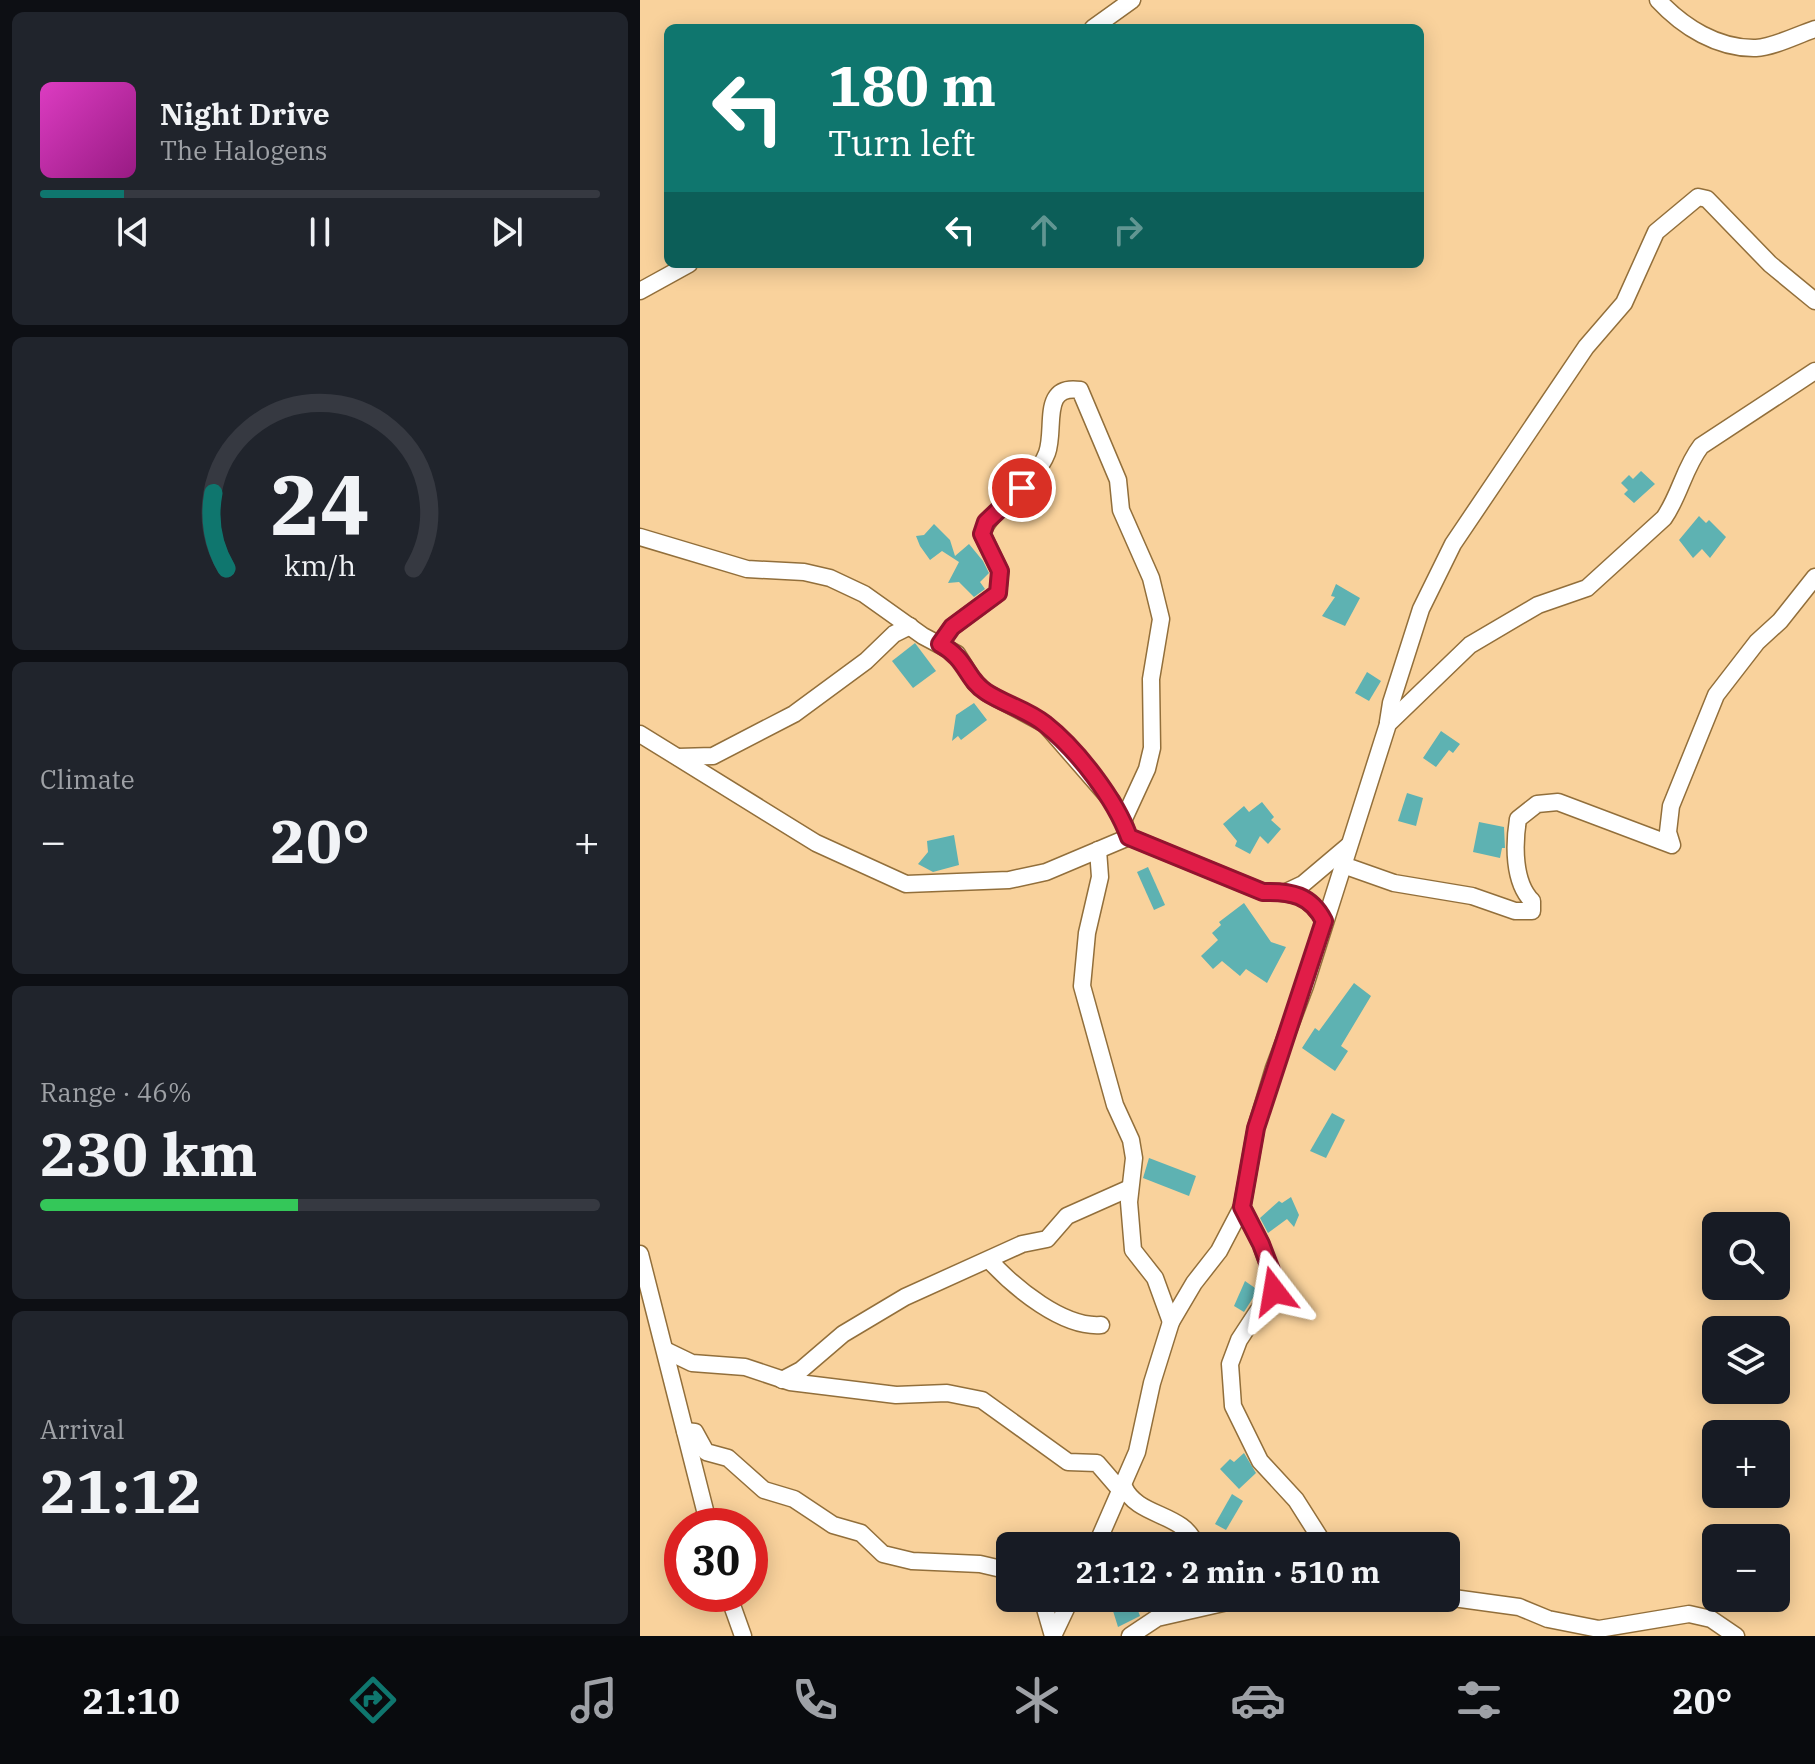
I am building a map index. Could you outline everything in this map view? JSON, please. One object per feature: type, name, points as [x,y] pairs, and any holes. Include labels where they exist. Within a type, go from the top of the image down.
[{"type":"street","points":[[1099,24],[1132,0]]},
{"type":"street","points":[[1658,0],[1672,15],[1719,44],[1758,48],[1815,29]]},
{"type":"street","points":[[1103,1532],[1126,1494],[1152,1383],[1171,1322],[1242,1226],[1242,1207],[1256,1128],[1388,724],[1391,703],[1421,609],[1453,544],[1586,347],[1624,303],[1649,244],[1668,219],[1698,197],[1707,199],[1770,264],[1815,301]]},
{"type":"street","points":[[640,291],[682,268]]},
{"type":"street","points":[[1388,724],[1470,645],[1538,605],[1587,588],[1664,518],[1673,505],[1691,459],[1701,446],[1815,371]]},
{"type":"street","points":[[940,644],[952,627],[998,593],[1000,571],[982,534],[986,522],[1038,471],[1052,434],[1051,405],[1056,394],[1067,388],[1080,390],[1118,480],[1121,510],[1151,578],[1161,619],[1151,679],[1152,748],[1147,769],[1123,821]]},
{"type":"street","points":[[640,537],[747,569],[804,572],[830,578],[864,594],[957,654],[975,683],[987,693],[1045,724],[1112,801],[1129,837]]},
{"type":"street","points":[[1343,865],[1394,883],[1472,896],[1515,911],[1532,911],[1532,901],[1526,895],[1516,863],[1516,832],[1518,819],[1537,804],[1558,802],[1579,808],[1597,820],[1672,845],[1668,832],[1671,806],[1716,695],[1757,642],[1780,621],[1815,577]]},
{"type":"street","points":[[676,757],[713,756],[794,714],[834,686],[894,634],[910,626]]},
{"type":"street","points":[[640,734],[816,843],[906,884],[1009,880],[1046,872],[1129,837],[1263,892],[1286,892],[1316,905],[1324,921]]},
{"type":"street","points":[[1286,892],[1303,884],[1349,845]]},
{"type":"street","points":[[1098,850],[1100,877],[1087,933],[1082,986],[1115,1105],[1131,1140],[1134,1158],[1130,1188],[1133,1250],[1155,1278],[1171,1322]]},
{"type":"street","points":[[782,1380],[878,1312],[1022,1244],[1047,1239],[1067,1216],[1130,1188]]},
{"type":"street","points":[[1242,1226],[1261,1244],[1275,1285],[1274,1291],[1239,1340],[1230,1364],[1233,1406],[1260,1461],[1296,1500],[1316,1532]]},
{"type":"street","points":[[640,1254],[704,1508]]},
{"type":"street","points":[[990,1261],[1007,1280],[1053,1309],[1062,1319],[1085,1326],[1101,1325]]},
{"type":"street","points":[[665,1350],[692,1363],[745,1367],[782,1380],[896,1395],[968,1395],[1008,1417],[1068,1462],[1097,1463],[1126,1494],[1189,1532]]},
{"type":"street","points":[[672,1380],[692,1363]]},
{"type":"street","points":[[685,1431],[695,1432],[706,1452],[728,1458],[764,1490],[794,1499],[833,1525],[861,1533],[883,1554],[912,1561],[980,1564],[996,1568]]},
{"type":"street","points":[[1460,1599],[1519,1607],[1548,1619],[1599,1629],[1689,1614],[1711,1619],[1736,1636]]},
{"type":"street","points":[[734,1612],[743,1636]]},
{"type":"street","points":[[1046,1612],[1053,1636]]},
{"type":"street","points":[[1053,1636],[1064,1612]]},
{"type":"street","points":[[1130,1636],[1157,1618],[1174,1612]]},
{"type":"building","points":[[1641,471],[1655,484],[1634,503],[1624,494],[1628,490],[1621,483],[1629,475],[1633,479]]},
{"type":"building","points":[[1699,516],[1706,523],[1709,520],[1726,537],[1710,558],[1702,549],[1693,558],[1679,540]]},
{"type":"building","points":[[934,524],[950,540],[955,556],[969,544],[983,561],[989,573],[980,582],[985,589],[974,597],[959,582],[948,583],[959,562],[942,551],[930,560],[920,546],[916,536],[924,535]]},
{"type":"building","points":[[1336,584],[1360,598],[1345,626],[1322,616],[1335,597],[1331,596]]},
{"type":"building","points":[[915,643],[936,671],[913,688],[892,661]]},
{"type":"building","points":[[1367,672],[1381,681],[1369,701],[1355,693]]},
{"type":"building","points":[[974,703],[987,720],[961,740],[958,736],[952,741],[956,715]]},
{"type":"building","points":[[1441,731],[1460,744],[1453,753],[1449,750],[1436,767],[1423,758]]},
{"type":"building","points":[[1407,793],[1423,798],[1416,826],[1398,821]]},
{"type":"building","points":[[1262,802],[1274,817],[1271,820],[1281,829],[1268,844],[1260,836],[1250,854],[1235,846],[1237,841],[1223,824],[1244,806],[1249,812]]},
{"type":"building","points":[[1479,822],[1504,827],[1505,848],[1502,848],[1500,858],[1473,852]]},
{"type":"building","points":[[954,835],[959,865],[933,872],[918,864],[928,852],[927,841]]},
{"type":"building","points":[[1148,867],[1165,905],[1154,910],[1137,872]]},
{"type":"building","points":[[1244,903],[1271,942],[1286,947],[1267,983],[1246,969],[1240,976],[1222,961],[1213,969],[1201,956],[1218,940],[1212,933],[1221,925],[1219,922]]},
{"type":"building","points":[[1354,983],[1371,996],[1341,1046],[1348,1051],[1335,1071],[1302,1048],[1315,1028],[1319,1031]]},
{"type":"building","points":[[1332,1113],[1345,1120],[1326,1158],[1310,1151]]},
{"type":"building","points":[[1149,1158],[1196,1176],[1189,1196],[1143,1178]]},
{"type":"building","points":[[1291,1197],[1299,1215],[1294,1227],[1287,1219],[1268,1233],[1260,1218],[1279,1201],[1282,1203]]},
{"type":"building","points":[[1245,1281],[1258,1290],[1244,1312],[1234,1306]]},
{"type":"building","points":[[1244,1453],[1256,1473],[1239,1489],[1220,1469],[1230,1459],[1234,1462]]},
{"type":"building","points":[[1232,1494],[1243,1501],[1226,1530],[1215,1524]]},
{"type":"building","points":[[1113,1612],[1138,1612],[1140,1616],[1118,1627]]},
{"type":"route","points":[[1022,488],[986,522],[982,534],[1000,571],[998,593],[952,627],[940,644],[957,654],[967,665],[975,683],[987,693],[1045,724],[1112,801],[1129,837],[1263,892],[1302,896],[1316,905],[1324,921],[1256,1128],[1242,1207],[1274,1278],[1274,1291]]}]
